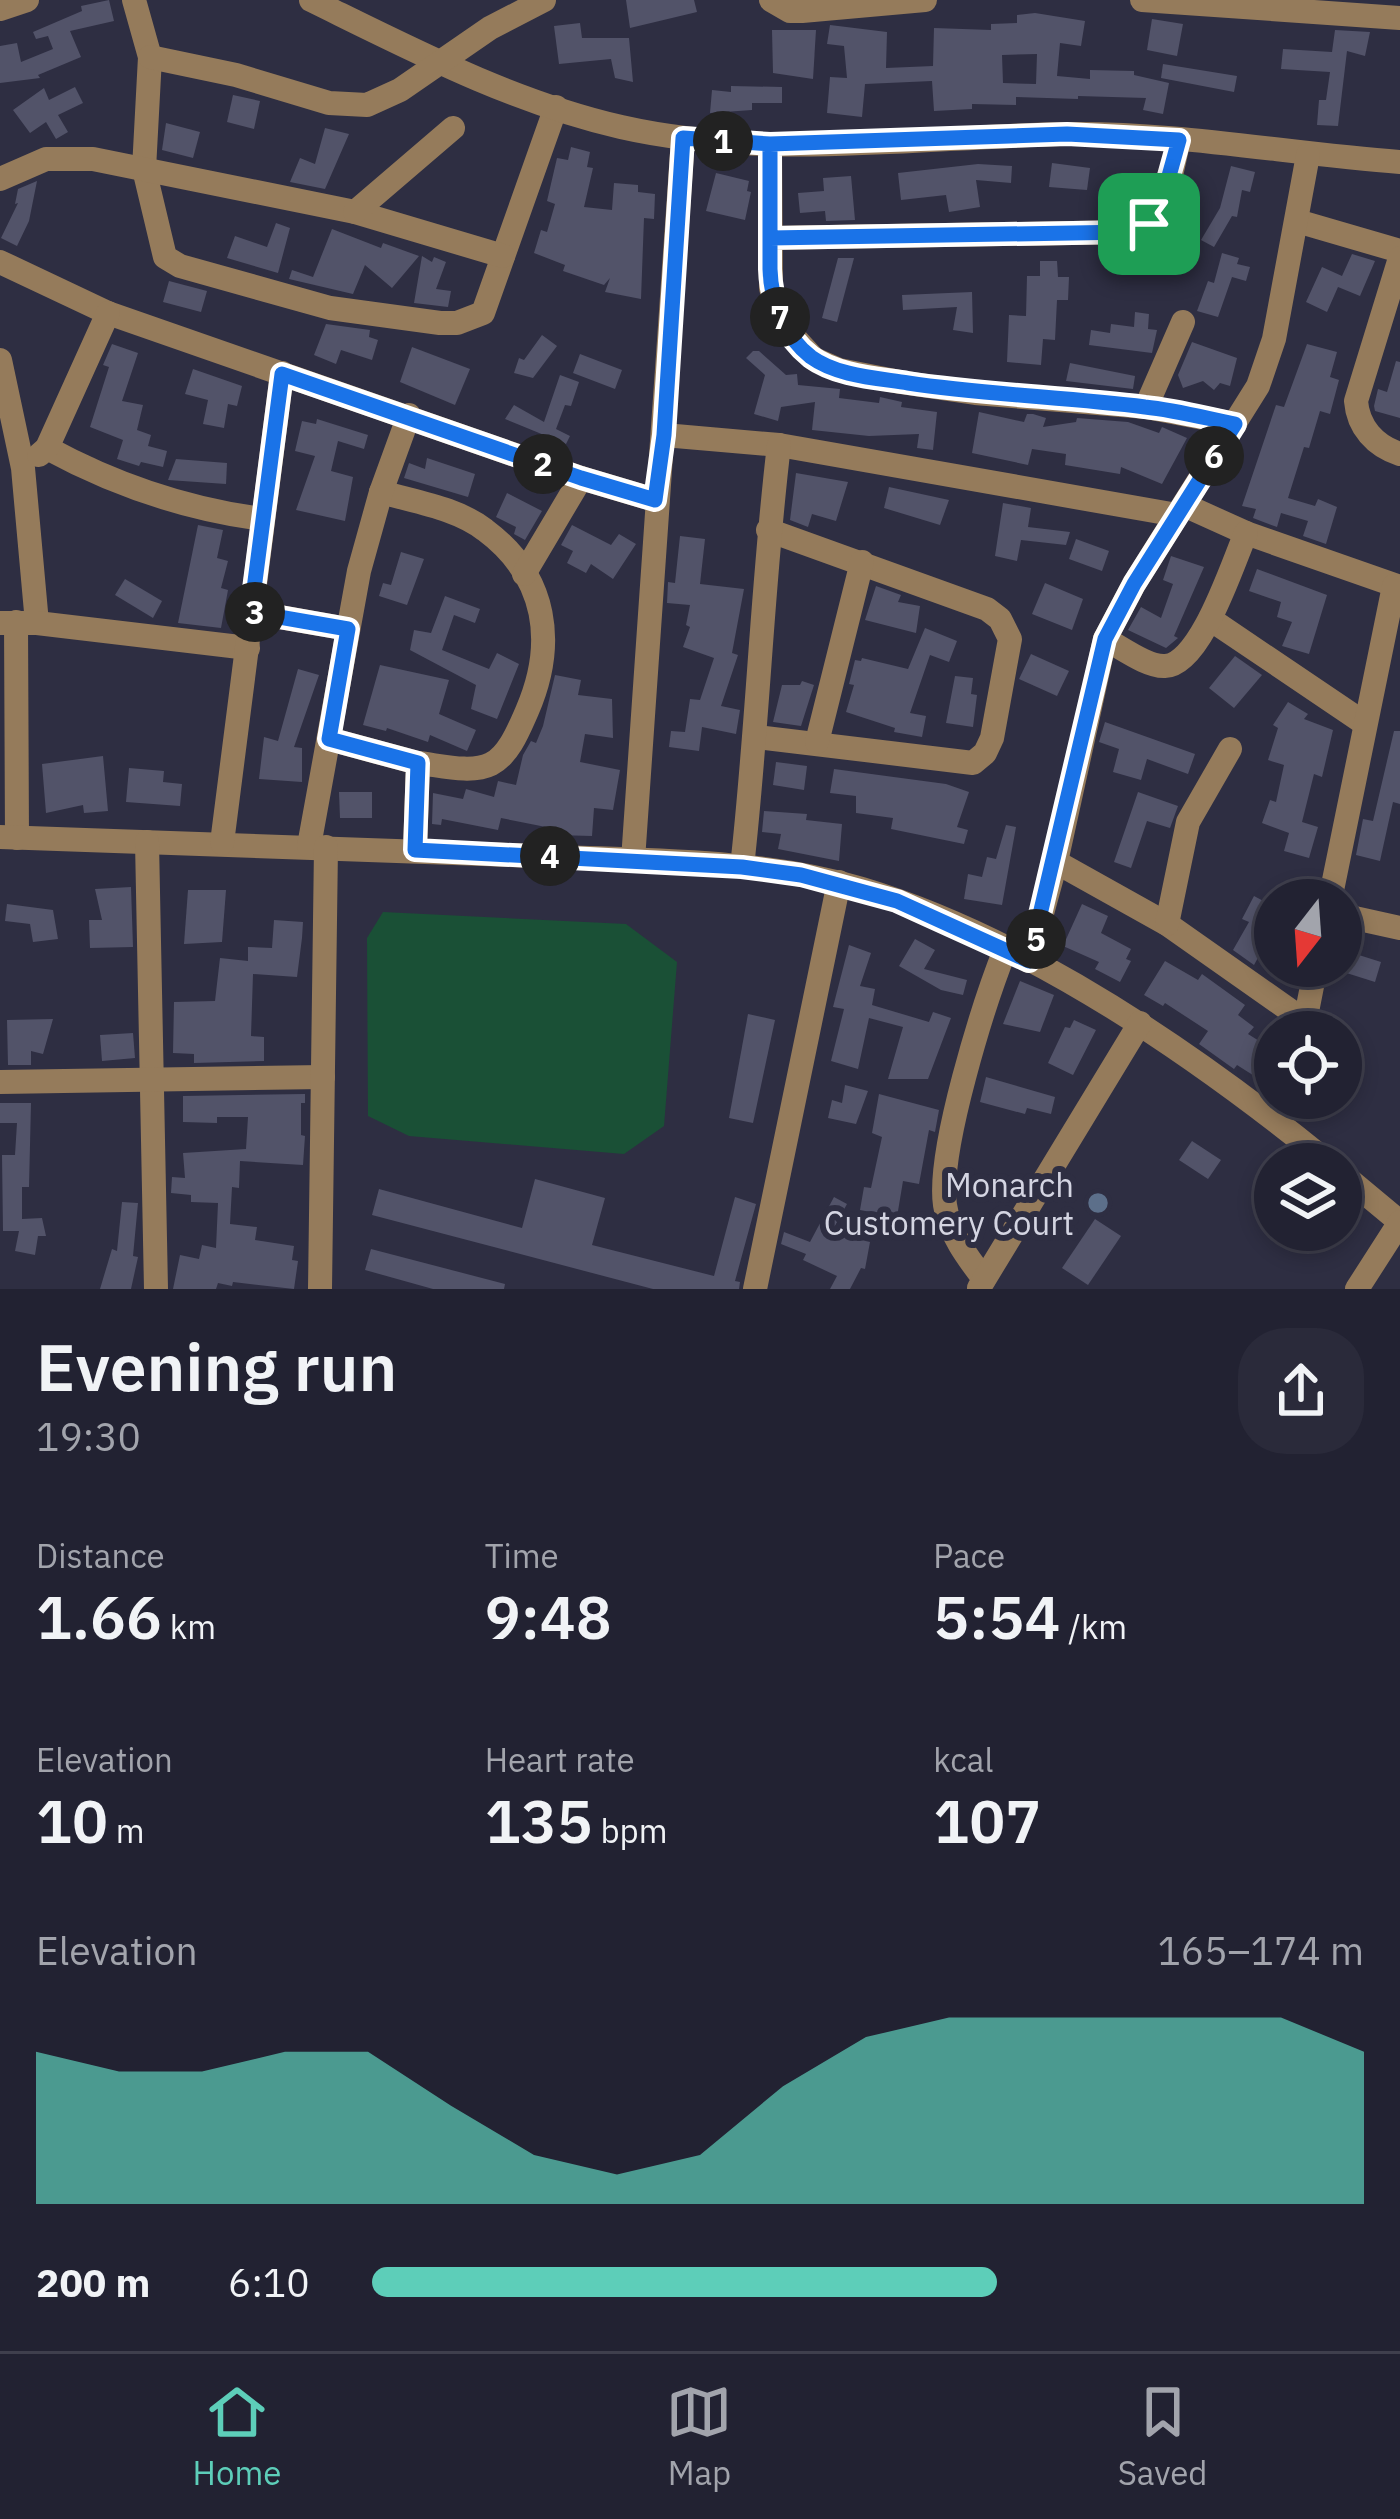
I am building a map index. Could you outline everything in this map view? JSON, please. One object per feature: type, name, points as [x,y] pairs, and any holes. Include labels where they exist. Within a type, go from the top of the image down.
[{"type":"street","points":[[0,10],[27,0]]},
{"type":"street","points":[[134,0],[150,57],[144,170],[159,245],[172,262],[330,308],[440,323],[471,320],[487,309],[556,107]]},
{"type":"street","points":[[311,0],[494,87],[606,123],[683,138],[770,144],[1067,134],[1400,162]]},
{"type":"street","points":[[150,57],[347,105],[382,100],[544,0]]},
{"type":"street","points":[[770,0],[790,11],[802,11],[925,0]]},
{"type":"street","points":[[1142,0],[1400,18]]},
{"type":"street","points":[[355,212],[453,128]]},
{"type":"street","points":[[633,860],[683,138]]},
{"type":"street","points":[[770,238],[1129,232],[1149,224],[1159,212],[1179,140]]},
{"type":"street","points":[[770,144],[770,288],[784,326],[814,359],[868,377],[975,393],[1146,407],[1235,424]]},
{"type":"street","points":[[1029,961],[1105,639],[1267,364],[1308,155]]},
{"type":"street","points":[[0,179],[46,159],[93,159],[355,212],[503,256]]},
{"type":"street","points":[[1297,221],[1400,254],[1356,400],[1357,414],[1369,435],[1400,454]]},
{"type":"street","points":[[0,262],[108,313],[655,500]]},
{"type":"street","points":[[23,468],[47,448],[108,313]]},
{"type":"street","points":[[1146,407],[1183,322]]},
{"type":"street","points":[[0,360],[23,468],[8,838],[633,860],[742,867],[839,882],[897,901],[1029,961],[1140,1023],[1304,1143]]},
{"type":"street","points":[[222,843],[282,374]]},
{"type":"street","points":[[320,1289],[323,1078],[318,846],[329,739],[348,629],[381,493],[410,416]]},
{"type":"street","points":[[664,435],[779,445],[1181,510],[1397,586],[1374,673],[1334,879]]},
{"type":"street","points":[[742,867],[779,445]]},
{"type":"street","points":[[47,448],[125,485],[212,512],[262,519]]},
{"type":"street","points":[[524,574],[581,478]]},
{"type":"street","points":[[329,739],[418,763],[478,768],[505,753],[542,672],[546,641],[542,614],[524,574],[497,540],[473,522],[381,493]]},
{"type":"street","points":[[757,737],[966,764],[985,753],[993,732],[1010,639],[1000,619],[980,606],[769,530]]},
{"type":"street","points":[[1105,639],[1167,667],[1186,657],[1210,619],[1246,533]]},
{"type":"street","points":[[817,742],[862,562]]},
{"type":"street","points":[[251,612],[348,629]]},
{"type":"street","points":[[1210,619],[1364,723]]},
{"type":"street","points":[[18,623],[248,648]]},
{"type":"street","points":[[1374,673],[1400,680]]},
{"type":"street","points":[[1167,924],[1188,822],[1230,749]]},
{"type":"street","points":[[415,850],[418,763]]},
{"type":"street","points":[[147,842],[156,1289]]},
{"type":"street","points":[[1056,862],[1167,924],[1284,1011]]},
{"type":"street","points":[[755,1289],[839,882]]},
{"type":"street","points":[[1362,920],[1400,928]]},
{"type":"street","points":[[981,1284],[953,1232],[944,1203],[966,1076],[1005,950]]},
{"type":"street","points":[[981,1284],[1140,1023]]},
{"type":"street","points":[[0,1082],[323,1078]]},
{"type":"street","points":[[1285,1127],[1287,1119]]},
{"type":"street","points":[[1357,1289],[1400,1222],[1362,1190]]},
{"type":"green space","points":[[383,912],[626,924],[677,962],[664,1126],[624,1154],[409,1136],[368,1116],[367,938]]},
{"type":"building","points":[[109,0],[114,21],[70,31],[81,57],[38,75],[40,78],[0,83],[0,46],[17,43],[21,62],[53,49],[48,36],[36,39],[33,32],[82,11],[81,6]]},
{"type":"building","points":[[626,0],[694,0],[697,12],[630,28]]},
{"type":"building","points":[[1017,15],[1085,21],[1081,46],[1060,43],[1057,76],[1090,79],[1090,70],[1134,71],[1134,75],[1169,83],[1163,114],[1143,110],[1146,98],[1078,96],[1016,97],[1016,105],[972,104],[972,109],[934,111],[932,81],[865,84],[862,117],[827,113],[830,77],[847,78],[844,46],[827,44],[830,25],[887,32],[886,68],[933,66],[934,28],[991,30],[991,24],[1017,23]],"holes":[[[1037,54],[1036,84],[1003,83],[1002,55]]]},
{"type":"building","points":[[1152,19],[1183,24],[1177,56],[1147,50]]},
{"type":"building","points":[[580,23],[582,38],[629,38],[633,82],[615,78],[611,59],[559,64],[554,26]]},
{"type":"building","points":[[772,30],[816,30],[813,79],[773,73]]},
{"type":"building","points":[[1335,30],[1370,32],[1365,56],[1347,51],[1338,126],[1317,125],[1319,100],[1326,100],[1330,72],[1281,69],[1283,49],[1332,52]]},
{"type":"building","points":[[1163,64],[1237,76],[1234,92],[1161,78]]},
{"type":"building","points":[[731,86],[782,87],[782,103],[752,103],[752,110],[710,113],[712,90],[731,92]]},
{"type":"building","points":[[75,87],[83,103],[58,115],[68,132],[56,139],[46,122],[30,133],[13,110],[44,88],[49,100]]},
{"type":"building","points":[[233,95],[260,101],[254,129],[227,122]]},
{"type":"building","points":[[166,123],[200,132],[193,158],[162,150]]},
{"type":"building","points":[[325,128],[349,134],[325,189],[290,182],[300,158],[315,164]]},
{"type":"building","points":[[571,147],[590,152],[587,167],[593,168],[584,207],[612,210],[614,183],[638,185],[638,192],[655,194],[654,219],[644,218],[641,299],[605,292],[610,278],[604,285],[563,271],[565,265],[534,253],[541,230],[547,232],[555,204],[547,201],[557,158],[568,160]]},
{"type":"building","points":[[1052,163],[1090,168],[1087,190],[1049,187]]},
{"type":"building","points":[[978,164],[1012,166],[1011,183],[976,180],[980,207],[949,212],[946,195],[901,200],[898,173]]},
{"type":"building","points":[[1231,166],[1255,172],[1250,192],[1242,190],[1237,217],[1232,216],[1214,247],[1201,240],[1220,208]]},
{"type":"building","points":[[716,173],[749,181],[745,220],[706,211]]},
{"type":"building","points":[[851,176],[855,220],[826,221],[825,211],[800,213],[798,193],[824,191],[823,178]]},
{"type":"building","points":[[37,181],[29,221],[17,246],[1,238],[18,203],[18,189]]},
{"type":"building","points":[[276,223],[290,228],[278,273],[227,258],[235,236],[267,247]]},
{"type":"building","points":[[332,229],[381,248],[383,243],[419,256],[392,288],[365,265],[353,294],[289,279],[292,270],[313,277]]},
{"type":"building","points":[[1222,253],[1250,267],[1246,281],[1232,277],[1218,317],[1197,311],[1208,281],[1214,283]]},
{"type":"building","points":[[1352,254],[1375,261],[1360,296],[1338,287],[1327,312],[1306,302],[1322,267],[1342,276]]},
{"type":"building","points":[[422,256],[446,262],[436,289],[451,291],[448,307],[414,303]]},
{"type":"building","points":[[838,258],[854,258],[837,322],[822,318]]},
{"type":"building","points":[[1040,261],[1057,261],[1058,277],[1069,277],[1068,300],[1057,300],[1055,340],[1043,339],[1041,365],[1007,362],[1009,315],[1026,316],[1027,276],[1040,276]]},
{"type":"building","points":[[169,281],[207,291],[201,312],[163,302]]},
{"type":"building","points":[[972,292],[973,333],[953,330],[957,307],[903,310],[902,295]]},
{"type":"building","points":[[1135,312],[1149,314],[1148,329],[1157,330],[1152,353],[1089,345],[1091,330],[1110,333],[1111,324],[1134,327]]},
{"type":"building","points":[[326,324],[370,330],[369,337],[378,340],[372,360],[341,350],[336,364],[314,355]]},
{"type":"building","points":[[542,335],[557,346],[533,378],[514,373],[519,358],[524,360]]},
{"type":"building","points":[[1192,342],[1237,358],[1230,386],[1220,383],[1214,390],[1203,381],[1183,388],[1178,375]]},
{"type":"building","points":[[112,344],[138,353],[122,401],[143,405],[137,430],[151,435],[148,446],[167,451],[163,467],[117,459],[123,440],[90,427]]},
{"type":"building","points":[[1307,344],[1337,352],[1330,377],[1339,380],[1330,414],[1320,411],[1309,448],[1304,447],[1288,498],[1315,506],[1318,499],[1337,507],[1326,544],[1303,536],[1308,521],[1281,513],[1277,527],[1253,518],[1256,509],[1242,506],[1276,405],[1284,407]]},
{"type":"building","points":[[412,347],[470,369],[455,405],[400,382]]},
{"type":"building","points":[[753,351],[786,375],[797,374],[798,385],[840,389],[839,398],[879,403],[880,397],[902,402],[901,407],[937,412],[933,450],[917,448],[919,434],[869,436],[812,430],[815,402],[781,407],[778,421],[754,414],[765,375],[746,358]]},
{"type":"building","points":[[580,354],[622,370],[615,389],[573,373]]},
{"type":"building","points":[[1396,361],[1400,362],[1400,418],[1375,411],[1374,406],[1378,389],[1387,392]]},
{"type":"building","points":[[1070,363],[1135,376],[1133,389],[1066,381]]},
{"type":"building","points":[[193,369],[242,386],[237,406],[228,404],[224,428],[203,424],[208,400],[185,394]]},
{"type":"building","points":[[560,375],[579,382],[556,429],[570,436],[566,444],[505,419],[514,405],[544,422]]},
{"type":"building","points":[[979,412],[1024,422],[1027,414],[1033,414],[1046,418],[1043,427],[1076,422],[1077,418],[1128,422],[1159,433],[1162,427],[1187,438],[1162,484],[1121,467],[1120,474],[1065,465],[1066,454],[1032,449],[1028,465],[972,453]]},
{"type":"building","points":[[317,419],[368,435],[364,449],[338,441],[331,471],[353,477],[345,521],[296,510],[315,456],[295,451],[302,421],[316,424]]},
{"type":"building","points":[[427,458],[475,474],[468,497],[404,478],[409,463],[425,469]]},
{"type":"building","points":[[176,459],[227,463],[226,484],[168,480]]},
{"type":"building","points":[[796,473],[848,482],[836,521],[812,514],[808,527],[790,520]]},
{"type":"building","points":[[889,487],[949,500],[940,525],[884,508]]},
{"type":"building","points":[[507,493],[542,511],[525,540],[514,534],[516,527],[496,517]]},
{"type":"building","points":[[1003,503],[1031,508],[1028,527],[1070,532],[1066,545],[1021,540],[1017,561],[995,556]]},
{"type":"building","points":[[198,525],[223,530],[217,558],[228,561],[221,588],[228,590],[221,628],[178,623]]},
{"type":"building","points":[[572,525],[611,545],[619,534],[636,544],[613,579],[591,564],[586,573],[567,563],[573,551],[561,545]]},
{"type":"building","points":[[680,536],[705,539],[700,584],[744,589],[732,653],[738,655],[721,706],[740,710],[736,734],[702,727],[699,751],[669,747],[671,731],[685,732],[690,699],[700,700],[714,658],[683,647],[690,627],[686,625],[690,605],[667,603],[668,582],[675,583]]},
{"type":"building","points":[[1076,539],[1109,551],[1102,571],[1069,559]]},
{"type":"building","points":[[401,552],[424,559],[407,605],[379,596],[383,583],[391,585]]},
{"type":"building","points":[[1171,556],[1204,567],[1174,636],[1178,638],[1166,648],[1128,630],[1141,607],[1161,618],[1173,584],[1163,580]]},
{"type":"building","points":[[1257,569],[1327,595],[1309,654],[1282,646],[1292,622],[1277,617],[1281,602],[1249,591]]},
{"type":"building","points":[[125,579],[162,601],[153,618],[115,595]]},
{"type":"building","points":[[1045,583],[1083,599],[1072,630],[1032,614]]},
{"type":"building","points":[[876,586],[901,595],[898,602],[920,606],[916,633],[865,620]]},
{"type":"building","points":[[445,596],[480,609],[475,623],[454,615],[442,650],[489,669],[497,653],[519,664],[497,719],[471,709],[476,685],[410,650],[414,630],[431,633]]},
{"type":"building","points":[[925,628],[957,641],[949,662],[930,655],[910,713],[926,716],[922,737],[894,732],[895,728],[846,712],[855,660],[908,669]]},
{"type":"building","points":[[1031,654],[1069,671],[1057,696],[1019,679]]},
{"type":"building","points":[[1235,656],[1262,675],[1234,708],[1209,688]]},
{"type":"building","points":[[380,665],[449,680],[439,714],[476,730],[467,751],[430,735],[428,742],[363,725]]},
{"type":"building","points":[[298,669],[319,675],[294,747],[302,748],[302,782],[259,779],[264,737],[278,741]]},
{"type":"building","points":[[555,675],[581,680],[578,695],[612,699],[613,738],[585,734],[580,762],[620,770],[613,810],[594,808],[592,836],[556,835],[556,829],[501,818],[498,830],[442,819],[441,825],[432,824],[433,793],[463,799],[466,789],[494,797],[498,781],[516,785],[523,755],[531,741],[536,743],[543,726]]},
{"type":"building","points":[[955,676],[973,678],[971,694],[977,695],[973,727],[946,723]]},
{"type":"building","points":[[802,681],[814,685],[801,726],[773,722],[782,685]]},
{"type":"building","points":[[1288,702],[1308,714],[1304,719],[1333,730],[1322,777],[1314,774],[1302,822],[1318,827],[1309,858],[1284,851],[1289,833],[1262,823],[1270,800],[1276,802],[1284,765],[1268,760],[1278,728],[1273,725]]},
{"type":"building","points":[[1105,722],[1195,754],[1188,774],[1147,759],[1141,780],[1113,772],[1119,749],[1099,742]]},
{"type":"building","points":[[1394,731],[1400,731],[1400,804],[1393,802],[1380,861],[1356,855],[1363,819],[1373,821]]},
{"type":"building","points":[[103,756],[108,811],[84,813],[83,805],[46,813],[42,764]]},
{"type":"building","points":[[776,762],[807,766],[804,790],[773,785]]},
{"type":"building","points":[[129,768],[164,771],[163,782],[182,784],[180,806],[126,802]]},
{"type":"building","points":[[834,769],[946,784],[969,792],[957,827],[968,830],[964,844],[891,829],[893,818],[856,813],[856,796],[830,793]]},
{"type":"building","points":[[339,792],[372,792],[372,818],[340,818]]},
{"type":"building","points":[[1138,792],[1178,806],[1170,828],[1147,821],[1131,868],[1114,862]]},
{"type":"building","points":[[764,811],[807,814],[806,820],[842,824],[839,861],[778,849],[781,834],[762,832]]},
{"type":"building","points":[[1006,825],[1016,827],[1002,905],[964,899],[968,874],[982,877],[987,857],[996,859]]},
{"type":"building","points":[[131,887],[133,947],[90,948],[89,920],[102,920],[95,889]]},
{"type":"building","points":[[188,890],[226,890],[222,942],[184,944]]},
{"type":"building","points":[[1254,896],[1254,965],[1233,950],[1249,922],[1242,919]]},
{"type":"building","points":[[7,904],[53,910],[58,939],[33,942],[30,924],[5,921]]},
{"type":"building","points":[[1082,904],[1108,916],[1101,933],[1131,949],[1126,959],[1131,961],[1120,982],[1095,969],[1099,962],[1063,946]]},
{"type":"building","points":[[274,920],[303,922],[302,938],[297,977],[253,974],[251,1036],[264,1037],[264,1061],[194,1063],[194,1054],[173,1053],[174,1002],[215,1001],[220,958],[248,961],[248,947],[272,948]]},
{"type":"building","points":[[915,939],[935,950],[924,969],[967,980],[963,995],[941,990],[899,966]]},
{"type":"building","points":[[849,945],[871,953],[860,986],[875,989],[872,1005],[929,1022],[933,1012],[951,1018],[928,1079],[888,1079],[903,1027],[869,1018],[858,1069],[831,1061],[844,1009],[833,1007]]},
{"type":"building","points":[[1362,956],[1381,962],[1375,982],[1362,978]]},
{"type":"building","points":[[1165,961],[1198,980],[1202,974],[1245,1005],[1238,1015],[1254,1027],[1248,1034],[1254,1038],[1254,1076],[1237,1065],[1234,1069],[1199,1044],[1208,1031],[1144,995]]},
{"type":"building","points":[[1020,981],[1054,995],[1040,1032],[1003,1024]]},
{"type":"building","points":[[748,1014],[775,1020],[753,1123],[729,1118]]},
{"type":"building","points":[[53,1019],[43,1054],[31,1051],[31,1065],[8,1065],[7,1020]]},
{"type":"building","points":[[1074,1020],[1096,1030],[1073,1075],[1048,1063],[1065,1027],[1070,1028]]},
{"type":"building","points":[[133,1033],[135,1058],[102,1061],[100,1035]]},
{"type":"building","points":[[986,1077],[1055,1097],[1051,1114],[1027,1108],[1025,1114],[980,1102]]},
{"type":"building","points":[[845,1085],[868,1091],[856,1124],[828,1118],[832,1100],[842,1103]]},
{"type":"building","points":[[305,1094],[305,1103],[301,1103],[303,1165],[240,1161],[239,1188],[232,1187],[230,1224],[257,1227],[255,1240],[294,1246],[292,1260],[298,1261],[294,1289],[233,1282],[232,1286],[218,1283],[216,1289],[173,1289],[180,1255],[199,1259],[202,1245],[216,1248],[218,1203],[191,1202],[191,1195],[171,1193],[172,1177],[185,1178],[183,1153],[246,1149],[248,1117],[217,1117],[217,1123],[183,1122],[183,1096]]},
{"type":"building","points":[[879,1094],[939,1110],[935,1132],[929,1130],[919,1184],[903,1181],[897,1217],[860,1210],[864,1187],[871,1188],[882,1137],[872,1133]]},
{"type":"building","points":[[0,1103],[31,1103],[29,1187],[22,1187],[22,1219],[42,1218],[46,1236],[38,1236],[35,1255],[15,1251],[19,1231],[3,1231],[2,1155],[15,1155],[17,1123],[0,1123]]},
{"type":"building","points":[[1192,1141],[1221,1160],[1208,1179],[1179,1160]]},
{"type":"building","points":[[535,1179],[605,1198],[592,1245],[714,1276],[735,1197],[756,1204],[735,1281],[740,1282],[739,1289],[653,1289],[372,1215],[379,1189],[522,1228]]},
{"type":"building","points":[[834,1197],[847,1204],[831,1233],[870,1242],[865,1269],[861,1268],[850,1289],[830,1289],[837,1276],[803,1260],[806,1254],[781,1244],[784,1232],[810,1242]]},
{"type":"building","points":[[122,1202],[138,1203],[133,1256],[138,1257],[131,1289],[100,1289],[112,1249],[117,1251]]},
{"type":"building","points":[[1095,1219],[1121,1236],[1088,1285],[1062,1268]]},
{"type":"building","points":[[371,1249],[505,1284],[504,1289],[433,1289],[365,1270]]},
{"type":"place","name":"Monarch Customery Court","points":[[1098,1203]]},
{"type":"route","points":[[1149,224],[1129,232],[770,238],[770,144],[683,138],[664,435],[655,500],[282,374],[251,612],[348,629],[329,739],[418,763],[415,850],[742,867],[801,875],[897,901],[1029,961],[1105,639],[1134,584],[1235,424],[1146,407],[900,382],[839,370],[814,359],[784,326],[770,288],[770,269],[770,144],[1067,134],[1179,140],[1159,212],[1149,224]]}]
